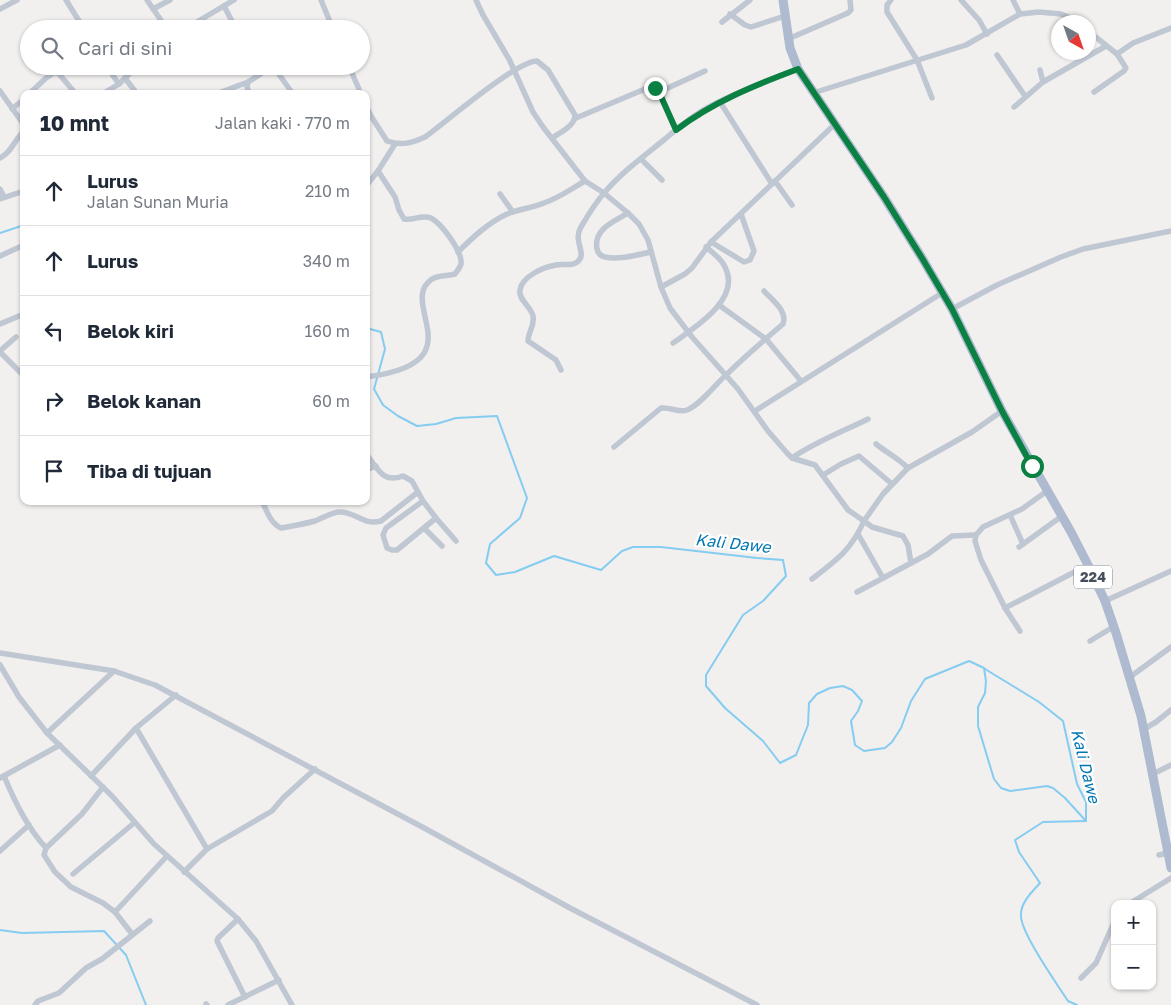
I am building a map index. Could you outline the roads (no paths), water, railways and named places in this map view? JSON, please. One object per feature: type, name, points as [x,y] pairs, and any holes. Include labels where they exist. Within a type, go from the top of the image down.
[{"type":"main road","name":"224","points":[[783,0],[788,39],[798,69],[884,197],[952,309],[1002,411],[1088,565],[1104,601],[1130,677],[1168,838],[1163,854],[1171,868]]},
{"type":"street","points":[[0,9],[17,0]]},
{"type":"street","points":[[66,0],[78,20]]},
{"type":"street","points":[[147,0],[161,20]]},
{"type":"street","points":[[153,9],[170,0]]},
{"type":"street","points":[[200,20],[234,0]]},
{"type":"street","points":[[321,0],[330,20]]},
{"type":"street","points":[[476,0],[514,70],[533,112],[585,181],[604,193],[639,224],[648,240],[660,287],[670,308],[688,332],[726,375],[755,411],[768,431],[792,458],[814,465],[848,510],[872,527],[903,536],[908,545],[911,563]]},
{"type":"street","points":[[788,39],[848,13],[851,10],[850,0]]},
{"type":"street","points":[[891,0],[887,5],[887,12],[917,60],[932,98]]},
{"type":"street","points":[[962,0],[987,34]]},
{"type":"street","points":[[1013,0],[1020,14]]},
{"type":"street","points":[[722,22],[747,1]]},
{"type":"street","points":[[224,6],[232,20]]},
{"type":"street","points":[[813,93],[966,45],[1020,14],[1039,12],[1063,15]]},
{"type":"street","points":[[730,14],[745,26],[751,27],[785,16]]},
{"type":"street","points":[[1117,54],[1133,43],[1171,28]]},
{"type":"street","points":[[1094,92],[1124,72],[1126,68],[1117,54],[1096,38]]},
{"type":"street","points":[[1014,106],[1043,82],[1106,46]]},
{"type":"street","points":[[997,55],[1025,96]]},
{"type":"street","points":[[370,119],[387,140],[395,144],[401,145],[425,137],[514,70],[530,61],[537,61],[548,70],[576,118]]},
{"type":"street","points":[[561,370],[556,360],[528,341],[528,336],[534,325],[530,310],[520,297],[520,288],[525,281],[537,272],[558,264],[574,264],[580,260],[582,255],[577,240],[580,229],[604,193],[676,130],[706,109],[720,102],[798,69]]},
{"type":"street","points":[[1040,70],[1043,82]]},
{"type":"street","points":[[659,92],[705,71]]},
{"type":"street","points":[[33,90],[50,75]]},
{"type":"street","points":[[60,75],[73,90]]},
{"type":"street","points":[[112,75],[119,84]]},
{"type":"street","points":[[109,90],[119,84],[128,75]]},
{"type":"street","points":[[227,90],[248,82],[259,75]]},
{"type":"street","points":[[279,75],[290,90]]},
{"type":"street","points":[[353,75],[359,90]]},
{"type":"street","points":[[125,78],[134,90]]},
{"type":"street","points":[[248,82],[248,90]]},
{"type":"street","points":[[552,138],[572,124],[576,118],[645,89],[655,88],[659,92],[676,130]]},
{"type":"street","points":[[0,92],[20,119]]},
{"type":"street","points":[[12,109],[20,102]]},
{"type":"street","points":[[720,102],[773,183],[792,204]]},
{"type":"street","points":[[660,287],[685,274],[692,268],[706,247],[835,124]]},
{"type":"street","points":[[0,158],[6,155],[13,147],[20,135]]},
{"type":"street","points":[[370,181],[395,144]]},
{"type":"street","points":[[641,159],[662,180]]},
{"type":"street","points":[[370,377],[383,375],[408,367],[424,354],[429,341],[429,332],[422,306],[422,296],[425,287],[432,279],[455,274],[460,268],[461,258],[448,236],[432,218],[423,216],[408,220],[404,219],[395,197],[378,172]]},
{"type":"street","points":[[458,252],[483,229],[513,212],[543,204],[567,194],[585,181]]},
{"type":"street","points":[[0,189],[2,198],[20,192]]},
{"type":"street","points":[[500,194],[513,212]]},
{"type":"street","points":[[628,213],[601,230],[597,251],[604,257],[617,258],[652,252]]},
{"type":"street","points":[[711,242],[744,262],[750,260],[754,251],[741,214]]},
{"type":"street","points":[[952,309],[997,285],[1083,248],[1171,231]]},
{"type":"street","points":[[0,256],[20,247]]},
{"type":"street","points":[[673,343],[719,305],[725,294],[728,277],[722,262],[706,247]]},
{"type":"street","points":[[614,447],[661,408],[668,407],[677,411],[686,411],[783,324],[785,320],[782,311],[764,291]]},
{"type":"street","points":[[755,411],[801,381],[853,351],[942,293]]},
{"type":"street","points":[[719,305],[766,339],[801,381]]},
{"type":"street","points":[[0,324],[20,316]]},
{"type":"street","points":[[16,337],[0,351],[20,372]]},
{"type":"street","points":[[812,579],[848,550],[864,521],[892,484],[908,468],[972,432],[1002,411]]},
{"type":"street","points":[[792,458],[810,446],[868,419]]},
{"type":"street","points":[[876,444],[889,454],[896,456],[908,468]]},
{"type":"street","points":[[822,475],[859,456],[892,484]]},
{"type":"street","points":[[370,459],[382,475],[391,480],[403,476],[408,477],[423,501],[456,540]]},
{"type":"street","points":[[370,468],[376,466]]},
{"type":"street","points":[[264,505],[272,522],[275,526],[281,528],[316,520],[339,512],[353,515],[369,523],[375,523],[381,521],[418,492]]},
{"type":"street","points":[[1020,631],[1005,608],[981,560],[975,541],[976,535],[983,527],[1010,515],[1047,492]]},
{"type":"street","points":[[423,501],[386,528],[383,535],[387,548],[396,550],[436,518]]},
{"type":"street","points":[[1010,515],[1021,545],[1062,516]]},
{"type":"street","points":[[424,528],[442,546]]},
{"type":"street","points":[[858,534],[883,578]]},
{"type":"street","points":[[857,592],[928,554],[952,536],[976,535]]},
{"type":"street","points":[[1005,608],[1088,565]]},
{"type":"street","points":[[1104,601],[1171,571]]},
{"type":"street","points":[[1090,641],[1113,627]]},
{"type":"street","points":[[1130,677],[1171,647]]},
{"type":"street","points":[[0,653],[114,671],[155,685],[315,769],[570,908],[757,1005]]},
{"type":"street","points":[[0,665],[19,697],[47,733],[103,787],[134,823],[167,856],[238,918],[256,941],[292,1005]]},
{"type":"street","points":[[47,733],[114,671]]},
{"type":"street","points":[[92,776],[136,728],[176,695]]},
{"type":"street","points":[[1144,730],[1171,710]]},
{"type":"street","points":[[136,728],[207,849]]},
{"type":"street","points":[[46,848],[29,825],[2,777],[60,745]]},
{"type":"street","points":[[1153,774],[1171,765]]},
{"type":"street","points":[[184,872],[207,849],[272,811],[283,798],[315,769]]},
{"type":"street","points":[[103,787],[82,814],[46,848],[44,855],[55,872],[71,887],[103,903],[115,912],[132,934]]},
{"type":"street","points":[[73,874],[134,823]]},
{"type":"street","points":[[0,851],[29,825]]},
{"type":"street","points":[[115,912],[167,856]]},
{"type":"street","points":[[1135,900],[1171,878]]},
{"type":"street","points":[[238,918],[218,938],[217,942],[245,997]]},
{"type":"street","points":[[35,1005],[38,1000],[59,993],[86,968],[102,959],[150,921]]},
{"type":"street","points":[[1082,978],[1096,963],[1111,929]]},
{"type":"street","points":[[228,1005],[279,980]]},
{"type":"waterway","name":"Kali Dawe","points":[[0,233],[20,226]]},
{"type":"waterway","name":"Kali Dawe","points":[[370,329],[381,332],[385,349],[374,389],[383,405],[398,416],[417,426],[436,424],[456,418],[497,416],[527,498],[520,518],[490,544],[486,563],[496,575],[515,572],[554,556],[601,570],[622,551],[633,547],[661,547],[783,560],[786,576],[763,601],[743,615],[706,675],[706,686],[725,708],[763,741],[780,763],[796,755],[808,725],[809,703],[817,694],[830,688],[843,686],[852,690],[862,701],[851,721],[855,745],[864,751],[885,748],[892,742],[901,728],[911,701],[925,679],[969,661],[984,668],[985,693],[978,707],[978,726],[994,779],[1001,788],[1010,791],[1047,786],[1053,788],[1086,821]]},
{"type":"waterway","name":"Kali Dawe","points":[[985,669],[1039,702],[1063,721],[1077,784],[1086,802],[1086,821]]},
{"type":"waterway","name":"Kali Dawe","points":[[1077,1005],[1068,1001],[1040,959],[1023,924],[1021,916],[1022,907],[1040,883],[1019,852],[1015,840],[1043,822],[1086,821]]},
{"type":"waterway","points":[[0,930],[22,933],[104,931],[126,955],[146,1005]]}]
